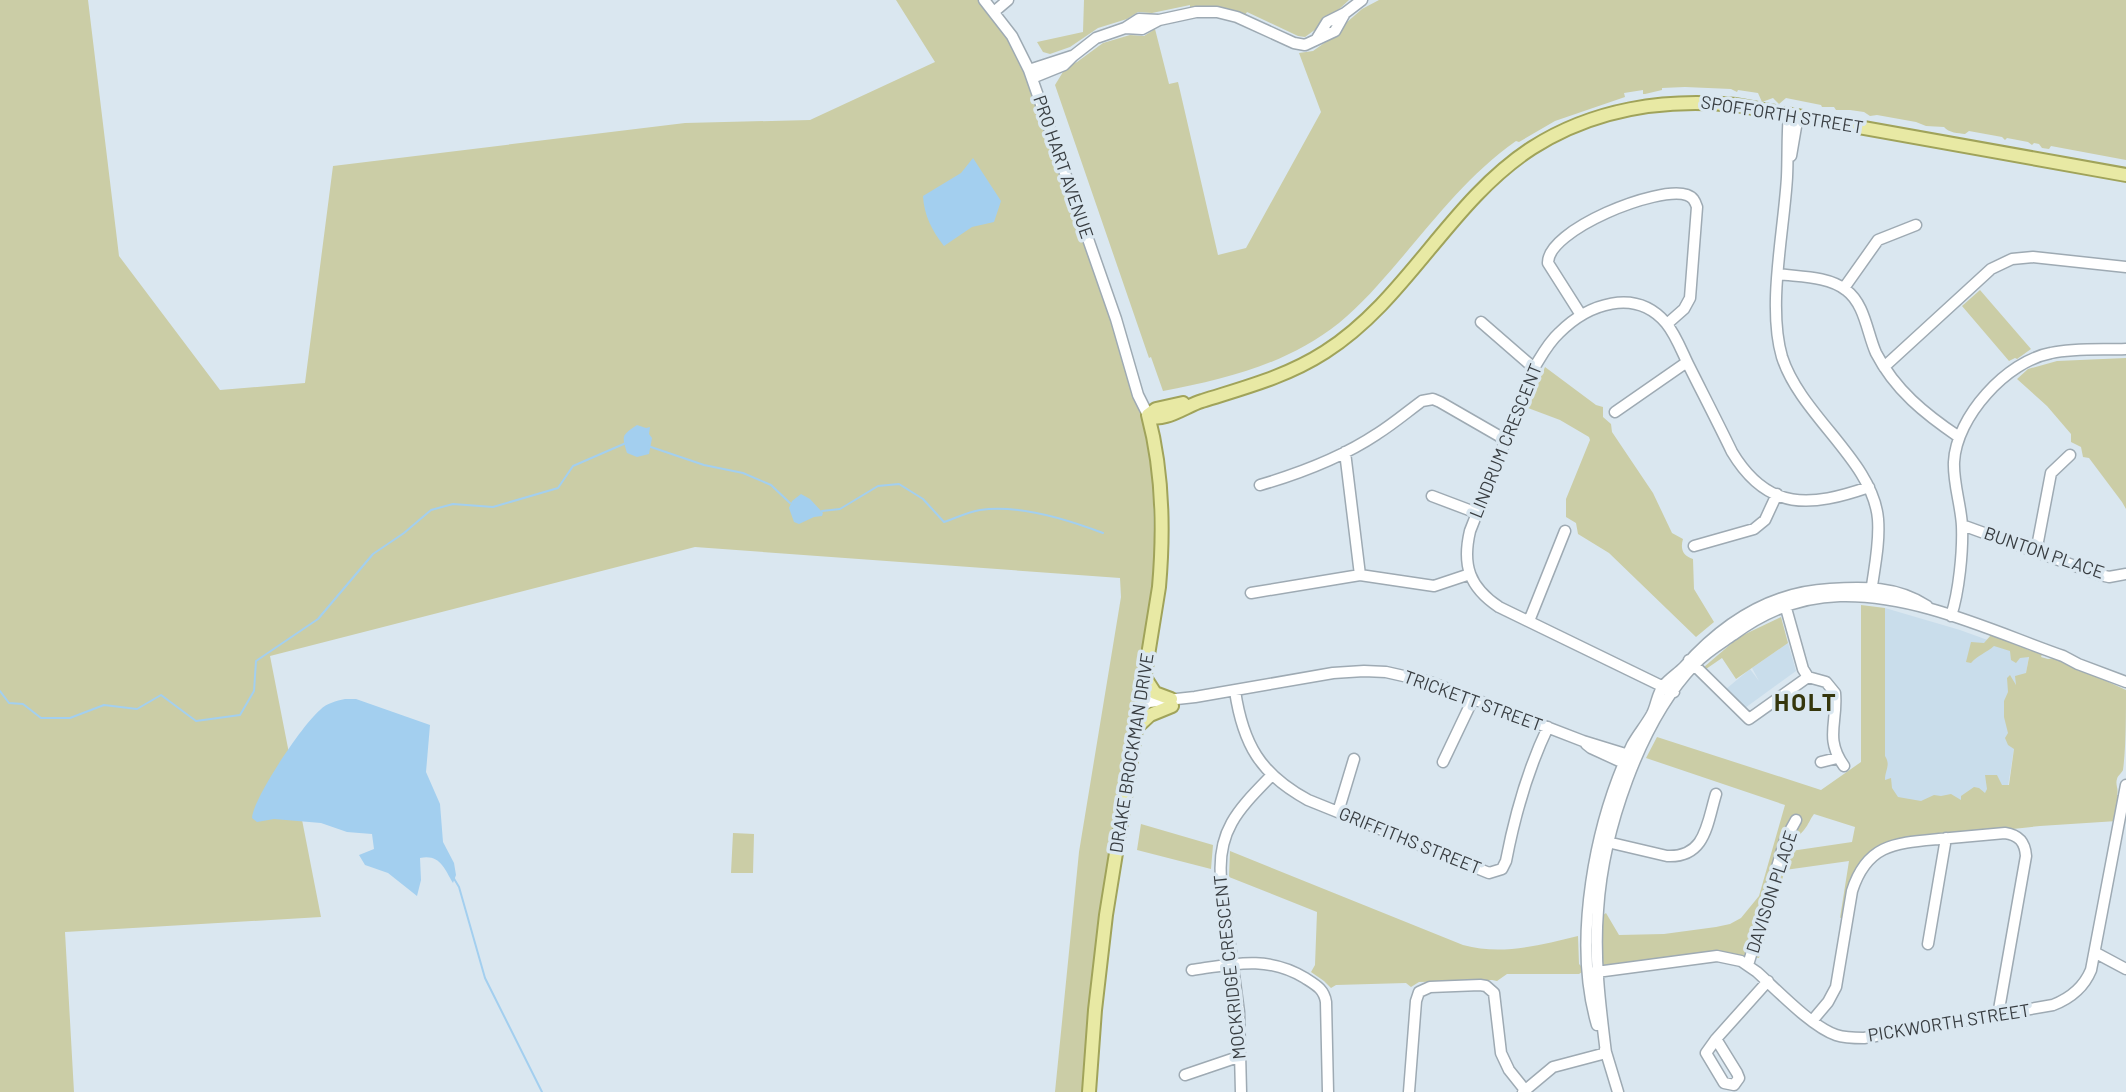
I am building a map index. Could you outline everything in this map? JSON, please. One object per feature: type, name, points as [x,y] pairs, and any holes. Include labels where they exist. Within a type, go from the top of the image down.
[{"type":"main road","name":"SPOFFORTH STREET","points":[[1148,415],[1166,405],[1201,401],[1261,384],[1315,358],[1337,343],[1383,303],[1475,195],[1512,162],[1574,126],[1620,111],[1677,102],[1736,105],[2126,175]]},
{"type":"main road","name":"DRAKE BROCKMAN DRIVE","points":[[1089,1092],[1100,963],[1159,587],[1162,544],[1156,454],[1148,415]]},
{"type":"main road","points":[[1136,728],[1171,702],[1155,693],[1144,677]]},
{"type":"street","name":"PRO HART AVENUE","points":[[984,0],[1012,36],[1030,74],[1124,344],[1135,387],[1148,415]]},
{"type":"street","points":[[995,11],[1007,0]]},
{"type":"street","points":[[1030,74],[1064,65],[1096,38],[1111,31],[1125,28],[1142,30],[1159,20],[1196,12],[1237,16],[1298,45],[1305,45],[1335,31],[1345,13],[1362,0]]},
{"type":"street","points":[[1793,115],[1778,274],[1776,324],[1780,350],[1790,378],[1801,396],[1869,487],[1878,520],[1871,592]]},
{"type":"street","points":[[1581,315],[1548,263],[1549,253],[1553,248],[1582,226],[1623,206],[1652,198],[1685,194],[1693,198],[1697,207],[1690,293],[1684,309],[1667,324],[1739,464],[1754,480],[1777,494],[1796,500],[1819,502],[1869,487]]},
{"type":"street","points":[[1844,288],[1878,240],[1916,225]]},
{"type":"street","points":[[1884,367],[1985,274],[2004,261],[2033,257],[2126,267]]},
{"type":"street","points":[[1778,274],[1828,282],[1844,288],[1857,302],[1884,367],[1912,402],[1959,437]]},
{"type":"street","name":"LINDRUM CRESCENT","points":[[1470,574],[1466,546],[1477,513],[1534,368],[1552,341],[1581,315],[1602,305],[1623,302],[1647,308],[1667,324]]},
{"type":"street","points":[[1481,322],[1534,368]]},
{"type":"street","points":[[1951,616],[1958,589],[1962,525],[1954,462],[1963,426],[2001,380],[2027,361],[2052,352],[2126,349]]},
{"type":"street","points":[[1615,412],[1687,362]]},
{"type":"street","points":[[1260,485],[1308,470],[1345,452],[1376,435],[1427,400],[1440,402],[1506,440]]},
{"type":"street","points":[[1345,452],[1360,575]]},
{"type":"street","points":[[2036,552],[2051,473],[2070,456]]},
{"type":"street","points":[[1694,546],[1754,529],[1765,520],[1777,494]]},
{"type":"street","points":[[1432,496],[1477,513]]},
{"type":"street","name":"BUNTON PLACE","points":[[1962,525],[2100,575],[2109,577],[2126,574]]},
{"type":"street","points":[[1530,621],[1565,531]]},
{"type":"street","points":[[1251,593],[1360,575],[1434,586],[1470,574],[1476,586],[1488,599],[1674,692]]},
{"type":"street","points":[[1618,1092],[1594,1013],[1592,938],[1599,895],[1603,841],[1631,761],[1662,686],[1747,624],[1784,601],[1822,589],[1903,594],[1951,616],[2096,668],[2126,676]]},
{"type":"street","points":[[1784,601],[1803,669],[1808,677],[1826,682],[1835,694],[1832,728],[1840,762],[1821,762]]},
{"type":"street","points":[[1692,663],[1749,719],[1808,677]]},
{"type":"street","points":[[1631,761],[1692,663]]},
{"type":"street","points":[[2096,668],[2126,682]]},
{"type":"street","name":"TRICKETT STREET","points":[[1139,708],[1149,702],[1171,702],[1334,673],[1386,672],[1408,676],[1473,699],[1583,741],[1591,748],[1631,761]]},
{"type":"street","name":"GRIFFITHS STREET","points":[[1235,691],[1242,728],[1259,760],[1272,775],[1297,794],[1486,872],[1502,869],[1506,861],[1526,778],[1548,727]]},
{"type":"street","points":[[1443,762],[1473,699]]},
{"type":"street","points":[[1338,812],[1354,759]]},
{"type":"street","name":"MOCKRIDGE CRESCENT","points":[[1241,1092],[1238,1012],[1221,878],[1221,850],[1235,815],[1272,775]]},
{"type":"street","name":"PICKWORTH STREET","points":[[1593,972],[1717,956],[1734,958],[1768,981],[1812,1021],[1836,1035],[1854,1038],[2053,1005],[2081,988],[2088,978],[2096,953],[2126,785]]},
{"type":"street","points":[[1603,841],[1667,856],[1688,854],[1697,847],[1703,836],[1716,794]]},
{"type":"street","name":"DAVISON PLACE","points":[[1748,965],[1785,840],[1796,820]]},
{"type":"street","points":[[1812,1021],[1833,995],[1852,891],[1857,877],[1878,851],[1896,843],[2005,833],[2020,838],[2025,846],[2026,856],[1998,1015]]},
{"type":"street","points":[[1928,944],[1946,838]]},
{"type":"street","points":[[2096,953],[2126,969]]},
{"type":"street","points":[[1192,970],[1258,962],[1294,972],[1321,989],[1326,1002],[1328,1092]]},
{"type":"street","points":[[1716,1040],[1768,981]]},
{"type":"street","points":[[1409,1092],[1416,1001],[1419,992],[1430,987],[1480,985],[1486,986],[1494,993],[1501,1053],[1508,1070],[1524,1091],[1553,1067],[1606,1053]]},
{"type":"street","points":[[1185,1075],[1241,1056]]},
{"type":"shaded area","points":[[1885,608],[1960,630],[2029,655],[2005,805],[1885,816]]},
{"type":"shaded area","points":[[1788,643],[1796,671],[1745,708],[1726,689],[1750,669],[1759,681],[1752,668]]},
{"type":"green space","points":[[0,0],[88,0],[119,256],[220,390],[305,383],[333,166],[685,123],[810,120],[935,62],[896,0],[984,0],[1029,70],[1146,424],[1152,467],[1155,574],[1106,915],[1089,1092],[1055,1092],[1079,852],[1121,597],[1120,578],[695,547],[270,656],[321,917],[65,932],[74,1092],[0,1092]]},
{"type":"green space","points":[[1084,0],[1349,0],[1336,12],[1323,17],[1316,29],[1305,37],[1247,12],[1244,17],[1190,8],[1190,5],[1152,13],[1138,12],[1127,19],[1098,28],[1070,47],[1050,54],[1043,52],[1037,42],[1083,32]]},
{"type":"green space","points":[[1379,0],[2126,0],[2126,160],[2051,146],[2049,149],[2042,148],[2039,144],[2032,145],[2007,138],[2005,140],[2002,137],[1969,131],[1965,134],[1957,133],[1944,127],[1870,116],[1864,112],[1836,110],[1834,107],[1822,107],[1786,98],[1779,104],[1773,98],[1762,102],[1758,93],[1731,89],[1685,87],[1662,88],[1645,94],[1643,90],[1624,93],[1625,97],[1555,121],[1519,142],[1516,141],[1499,154],[1453,198],[1363,301],[1319,337],[1256,368],[1163,391],[1151,357],[1149,358],[1055,85],[1066,67],[1103,43],[1130,35],[1144,36],[1155,29],[1169,84],[1178,82],[1218,255],[1246,248],[1321,112],[1299,53],[1313,51],[1339,35],[1346,23],[1362,9]]},
{"type":"green space","points":[[1980,290],[2031,349],[2017,359],[2009,361],[1962,306]]},
{"type":"green space","points":[[2126,358],[2126,509],[2089,458],[2083,457],[2081,447],[2071,442],[2071,434],[2047,406],[2017,379],[2028,369],[2057,361]]},
{"type":"green space","points":[[1545,367],[1596,405],[1603,407],[1603,417],[1611,424],[1612,432],[1653,493],[1672,533],[1683,539],[1683,552],[1693,559],[1694,589],[1714,622],[1696,637],[1609,553],[1578,534],[1576,523],[1566,517],[1566,499],[1590,440],[1560,420],[1528,408]]},
{"type":"green space","points":[[1861,605],[1885,608],[1885,756],[1888,765],[1885,780],[1891,778],[1892,788],[1898,797],[1921,801],[1934,795],[1951,794],[1961,800],[1961,796],[1974,787],[1985,793],[1985,775],[1997,775],[2002,785],[2009,785],[2014,749],[2008,745],[2005,738],[2008,733],[2004,717],[2007,678],[2010,675],[2016,685],[2015,676],[2026,673],[2029,657],[2020,658],[2016,663],[2011,660],[2010,651],[1994,646],[1971,663],[1966,662],[1971,642],[1984,643],[1991,635],[2004,637],[2028,650],[2043,652],[2041,657],[2056,658],[2126,690],[2124,761],[2117,781],[2117,795],[2122,795],[2117,821],[2040,826],[1891,842],[1871,853],[1857,866],[1843,917],[1840,918],[1849,861],[1785,870],[1759,958],[1715,952],[1610,967],[1602,965],[1602,916],[1606,913],[1619,935],[1664,934],[1716,927],[1741,918],[1759,896],[1785,805],[1646,758],[1657,737],[1821,790],[1861,762]],"holes":[[[1814,814],[1855,827],[1852,842],[1791,851],[1794,842]]]},
{"type":"green space","points":[[1781,617],[1788,643],[1736,679],[1722,658],[1706,669],[1704,667],[1739,637]]},
{"type":"green space","points":[[1141,824],[1213,845],[1211,869],[1137,850]]},
{"type":"green space","points":[[733,833],[754,834],[753,873],[731,873]]},
{"type":"green space","points":[[1230,851],[1463,945],[1492,950],[1507,949],[1578,936],[1582,972],[1507,974],[1497,981],[1419,982],[1411,987],[1406,983],[1336,985],[1331,988],[1311,972],[1315,965],[1317,912],[1229,877]]},
{"type":"water","points":[[973,158],[1001,201],[994,222],[972,227],[944,246],[929,222],[923,196],[961,173]]},
{"type":"water","points":[[637,425],[650,427],[649,434],[652,438],[649,454],[637,457],[627,453],[624,439],[625,434]]},
{"type":"water","points":[[801,494],[810,499],[823,513],[822,516],[799,524],[794,522],[789,508],[792,501]]},
{"type":"water","points":[[345,699],[356,699],[430,725],[426,772],[440,804],[443,842],[454,863],[456,875],[453,883],[437,860],[420,858],[421,880],[417,896],[388,873],[365,865],[359,855],[374,849],[372,834],[347,832],[321,823],[274,819],[257,822],[252,818],[269,779],[302,730],[323,708]]},
{"type":"waterway","points":[[0,691],[9,703],[23,704],[41,718],[70,718],[104,705],[137,709],[161,695],[196,721],[240,715],[254,691],[256,661],[318,619],[373,554],[431,510],[453,504],[493,507],[558,488],[573,466],[626,443]]},
{"type":"waterway","points":[[648,446],[704,465],[743,473],[771,485],[790,503]]},
{"type":"waterway","points":[[822,511],[840,509],[878,486],[899,484],[923,499],[944,522],[980,510],[1010,509],[1059,518],[1103,533]]},
{"type":"waterway","points":[[453,877],[459,887],[485,978],[542,1092]]},
{"type":"district","name":"HOLT","points":[[1806,703]]}]
